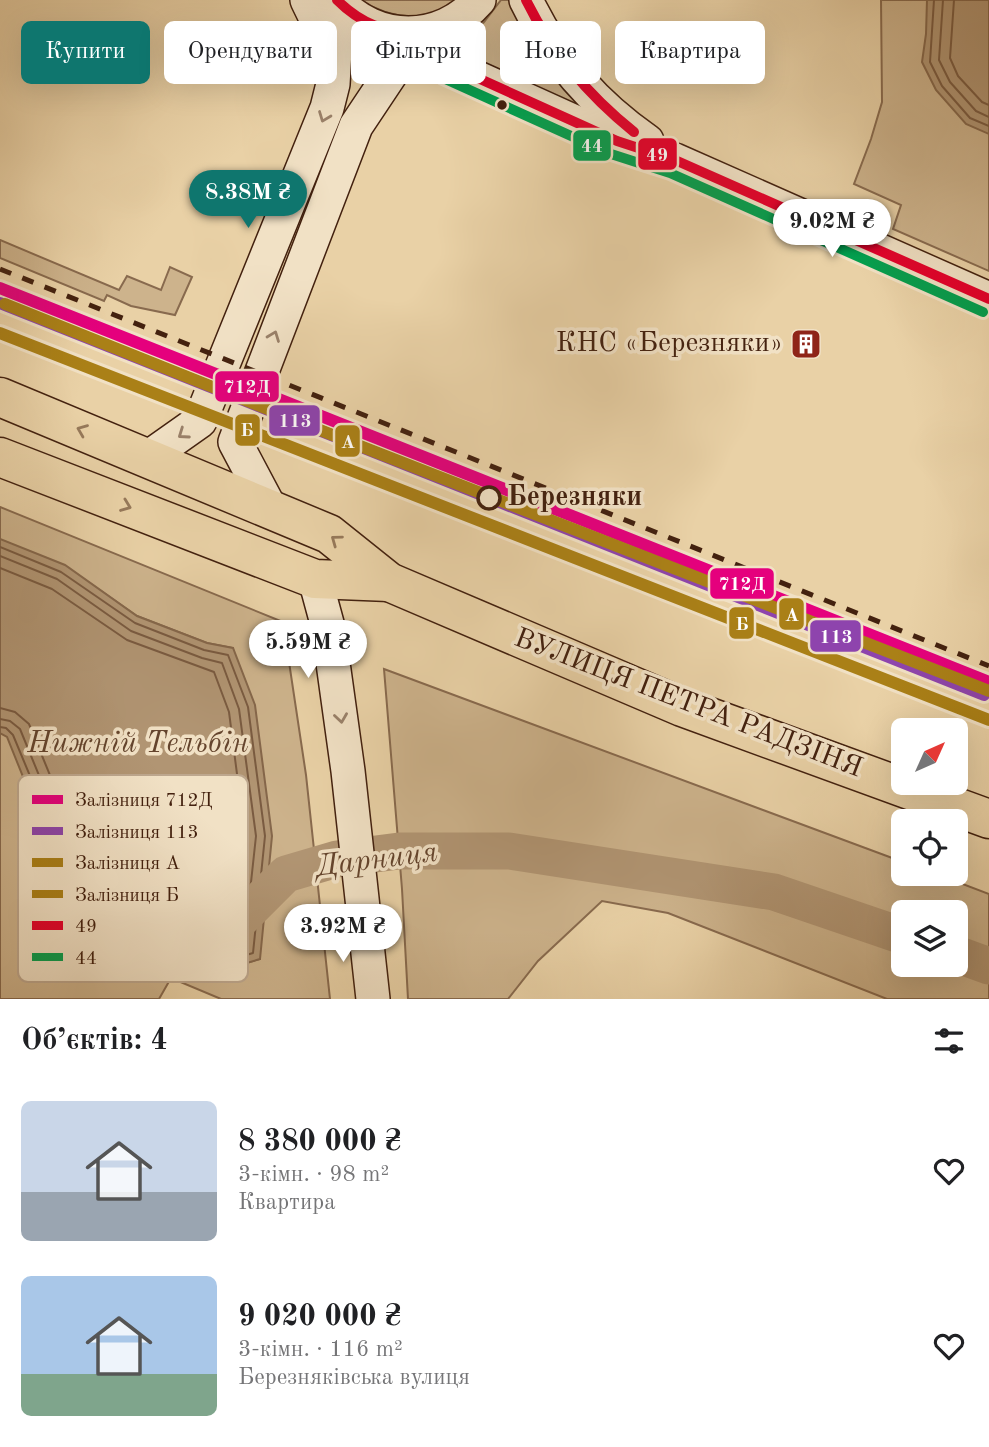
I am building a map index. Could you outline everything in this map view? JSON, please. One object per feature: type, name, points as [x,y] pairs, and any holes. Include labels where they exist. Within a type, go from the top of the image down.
[{"type":"main road","name":"ВУЛИЦЯ ПЕТРА РАДЗІНЯ","points":[[0,397],[329,534],[389,582],[682,707],[989,819]]},
{"type":"main road","name":"ВУЛИЦЯ ПЕТРА РАДЗІНЯ","points":[[0,457],[315,579],[389,582]]},
{"type":"street","points":[[330,0],[364,21]]},
{"type":"street","points":[[149,457],[200,421],[322,122],[332,93],[330,0]]},
{"type":"street","points":[[455,21],[479,0]]},
{"type":"street","points":[[526,0],[552,47],[587,89],[615,117],[675,160]]},
{"type":"street","points":[[486,82],[617,141],[675,160],[989,299]]},
{"type":"street","points":[[271,510],[234,442],[353,133],[383,84]]},
{"type":"street","points":[[369,104],[391,84]]},
{"type":"street","points":[[315,579],[328,627],[348,771],[367,924],[373,999]]},
{"type":"shaded area","points":[[361,0],[457,0],[434,13],[409,16],[384,12]]},
{"type":"shaded area","points":[[501,0],[517,0],[533,21],[500,21],[500,73],[486,66],[485,21]]},
{"type":"shaded area","points":[[881,0],[989,0],[989,271],[893,229],[901,205],[854,184],[882,102]]},
{"type":"shaded area","points":[[524,84],[580,84],[613,127]]},
{"type":"shaded area","points":[[0,240],[119,290],[127,276],[161,290],[170,267],[192,277],[175,315],[131,306],[107,295],[104,301],[0,258]]},
{"type":"shaded area","points":[[0,507],[283,622],[306,775],[330,999],[221,999],[181,982],[248,982],[248,963],[260,959],[248,821],[248,775],[244,775],[233,648],[207,643],[137,616],[68,568],[94,775],[18,775],[18,982],[169,982],[159,999],[0,999]]},
{"type":"shaded area","points":[[384,669],[891,858],[891,886],[968,886],[989,894],[989,999],[887,999],[668,913],[602,901],[538,961],[508,999],[408,999]]},
{"type":"water","points":[[927,0],[989,0],[989,134],[966,124],[936,90],[922,62]]},
{"type":"water","name":"Нижній Тельбін","points":[[0,539],[65,565],[137,616],[207,643],[233,648],[255,705],[272,836],[260,959],[248,963],[248,775],[22,775],[7,737],[0,733]]},
{"type":"waterway","name":"Дарниця","points":[[248,912],[286,874],[337,859],[399,851],[509,851],[774,892],[891,932]]},
{"type":"waterway","name":"Дарниця","points":[[968,958],[989,966]]},
{"type":"railway","points":[[0,269],[989,666]]},
{"type":"rail line","name":"712Д","points":[[0,288],[989,682]]},
{"type":"rail line","name":"113","points":[[0,303],[984,695]]},
{"type":"rail line","name":"A","points":[[5,304],[355,444],[989,691]]},
{"type":"rail line","name":"Б","points":[[0,333],[989,720]]},
{"type":"transit line","name":"49","points":[[337,0],[364,21],[384,29],[418,33],[437,56],[449,65],[617,141],[675,160],[989,299]]},
{"type":"transit line","name":"49","points":[[526,0],[547,38],[572,72],[601,103],[634,132]]},
{"type":"transit line","name":"44","points":[[456,84],[611,154],[670,173],[983,312]]},
{"type":"place","name":"КНС «Березняки»","points":[[806,344]]},
{"type":"place","name":"Березняки","points":[[489,498]]}]
